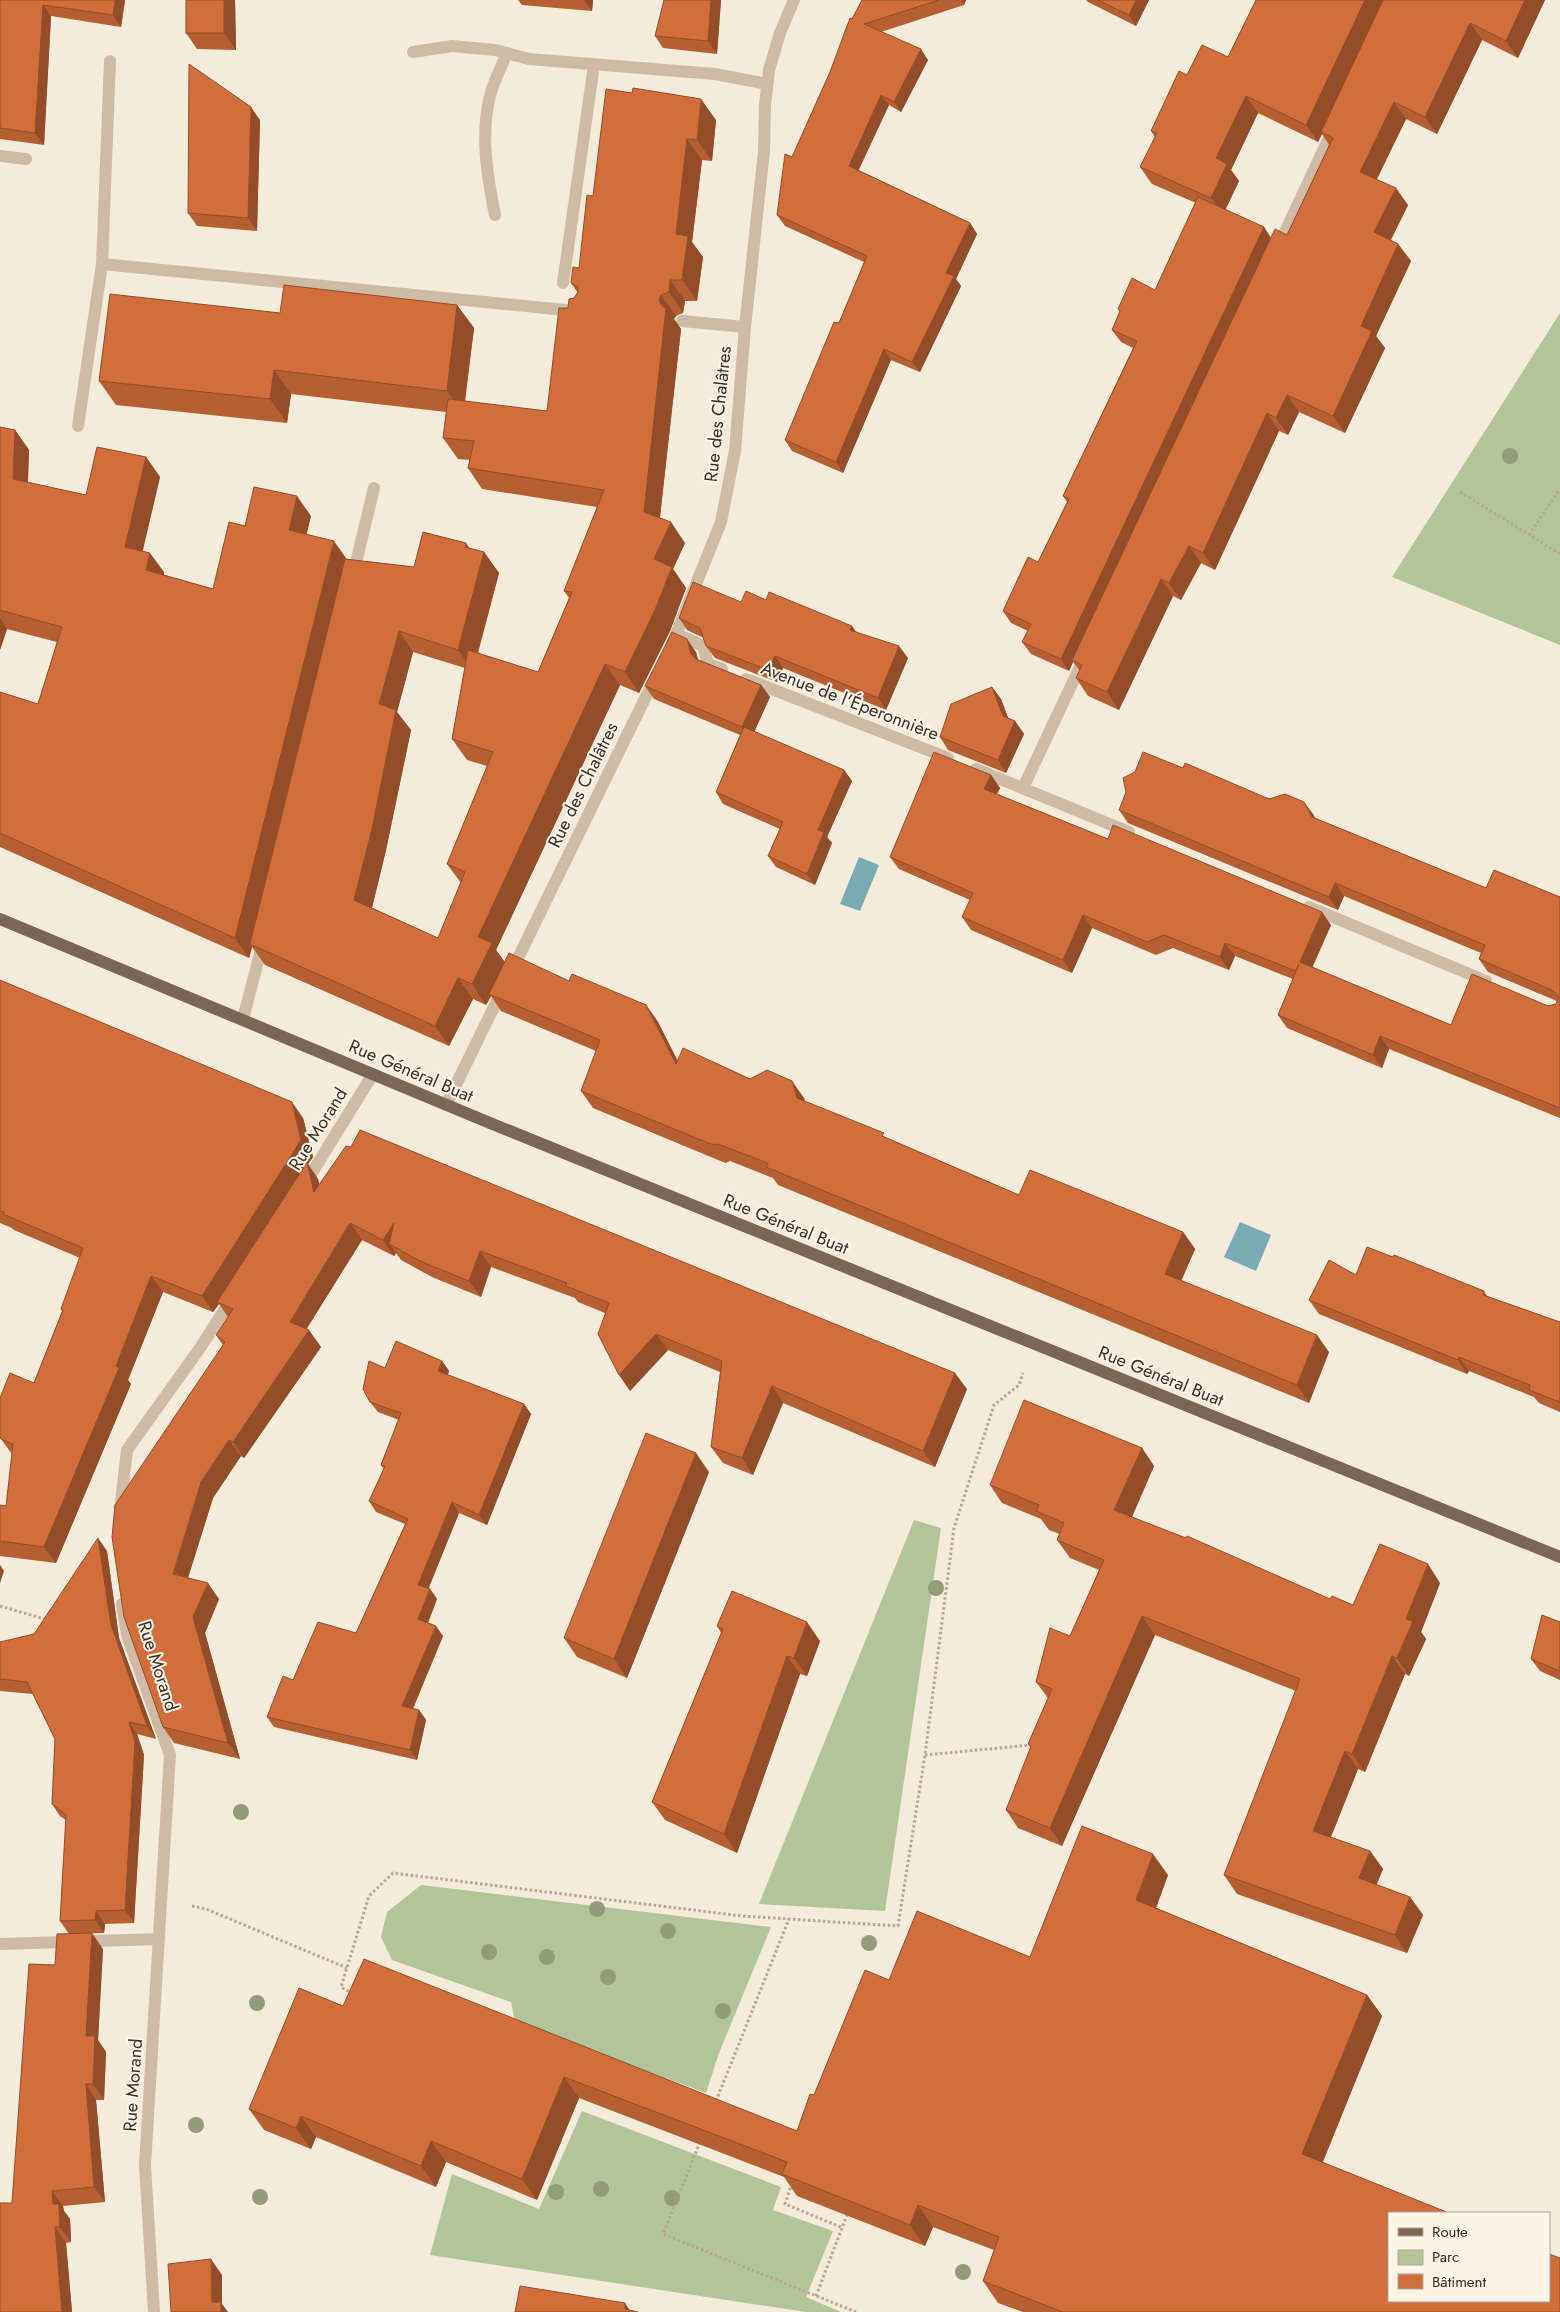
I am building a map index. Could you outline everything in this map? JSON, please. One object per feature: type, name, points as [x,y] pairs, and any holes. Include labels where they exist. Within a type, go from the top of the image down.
[{"type":"main road","name":"Rue Général Buat","points":[[0,919],[446,1105],[1560,1557]]},
{"type":"street","name":"Rue des Chalâtres","points":[[446,1105],[677,634],[721,522],[736,451],[745,327],[764,151],[767,84],[780,33],[794,0]]},
{"type":"street","points":[[413,52],[452,46],[507,53],[529,60],[714,74],[767,84]]},
{"type":"street","points":[[495,215],[487,171],[486,123],[491,90],[507,53]]},
{"type":"street","points":[[78,426],[102,264],[110,61]]},
{"type":"street","points":[[563,283],[594,65]]},
{"type":"street","points":[[1272,260],[1339,116]]},
{"type":"street","points":[[0,156],[26,158]]},
{"type":"street","points":[[102,264],[585,312]]},
{"type":"street","points":[[682,321],[745,327]]},
{"type":"street","points":[[350,588],[374,488]]},
{"type":"street","name":"Avenue de l'Éperonnière","points":[[677,634],[703,646],[708,664],[963,764],[1141,837]]},
{"type":"street","points":[[1023,788],[1090,645]]},
{"type":"street","points":[[1296,902],[1496,985]]},
{"type":"street","points":[[243,1019],[265,934]]},
{"type":"street","name":"Rue Morand","points":[[300,1192],[373,1074]]},
{"type":"street","points":[[118,1525],[126,1450],[200,1348],[237,1290]]},
{"type":"street","name":"Rue Morand","points":[[120,1590],[127,1635],[170,1756],[145,2165],[154,2312]]},
{"type":"street","points":[[0,1944],[159,1939]]},
{"type":"path","points":[[1529,535],[1560,489]]},
{"type":"path","points":[[1460,492],[1560,554]]},
{"type":"path","points":[[355,1995],[341,1987],[369,1896],[393,1873],[742,1916],[898,1926],[925,1755],[954,1528],[994,1405],[1019,1385],[1034,1344]]},
{"type":"path","points":[[0,1606],[52,1621]]},
{"type":"path","points":[[925,1755],[1039,1744]]},
{"type":"path","points":[[161,1901],[206,1909],[347,1968]]},
{"type":"path","points":[[713,2108],[789,1919]]},
{"type":"path","points":[[702,2135],[663,2234],[856,2312]]},
{"type":"path","points":[[793,2180],[785,2204],[843,2228]]},
{"type":"path","points":[[816,2296],[847,2216]]},
{"type":"green space","points":[[1560,313],[1560,645],[1392,577]]},
{"type":"green space","points":[[914,1520],[941,1528],[885,1911],[759,1904]]},
{"type":"green space","points":[[421,1885],[771,1927],[719,2053],[706,2093],[515,2022],[511,2002],[392,1960],[381,1937],[387,1912]]},
{"type":"green space","points":[[582,2111],[781,2187],[773,2210],[833,2231],[806,2297],[841,2312],[806,2312],[430,2255],[452,2174],[539,2209]]},
{"type":"water","points":[[859,857],[879,865],[860,911],[840,904]]},
{"type":"water","points":[[1240,1222],[1271,1235],[1256,1271],[1224,1257]]},
{"type":"building","points":[[0,0],[115,0],[113,15],[43,5],[35,133],[0,128]]},
{"type":"building","points":[[186,0],[224,0],[224,33],[186,33]]},
{"type":"building","points":[[664,0],[711,0],[708,41],[655,36]]},
{"type":"building","points":[[862,0],[939,0],[864,24],[921,49],[894,102],[881,95],[849,166],[970,223],[946,273],[954,276],[912,362],[884,349],[836,462],[785,440],[834,322],[839,323],[867,256],[777,215],[785,154],[792,157],[830,72],[850,18],[852,19]]},
{"type":"building","points":[[1098,0],[1136,0],[1129,15]]},
{"type":"building","points":[[1256,0],[1365,0],[1306,125],[1246,96],[1216,158],[1227,164],[1211,198],[1140,167],[1157,133],[1151,131],[1179,71],[1187,75],[1202,45],[1228,57]]},
{"type":"building","points":[[1383,0],[1525,0],[1506,41],[1470,23],[1425,117],[1394,102],[1360,172],[1396,188],[1374,232],[1398,244],[1361,326],[1372,331],[1333,416],[1287,395],[1276,418],[1267,413],[1203,553],[1189,546],[1169,583],[1161,579],[1107,692],[1076,678],[1082,665],[1072,660],[1275,229],[1287,235],[1333,138],[1321,132]]},
{"type":"building","points":[[189,64],[251,107],[248,218],[188,213]]},
{"type":"building","points":[[633,88],[701,99],[697,140],[687,139],[676,234],[688,236],[682,280],[670,280],[669,292],[661,295],[659,300],[662,306],[666,308],[644,512],[671,522],[654,559],[672,567],[655,610],[625,672],[605,664],[478,937],[492,943],[472,984],[458,978],[435,1026],[250,944],[345,559],[414,567],[423,532],[466,543],[465,547],[484,552],[458,650],[399,631],[379,704],[396,710],[372,829],[354,900],[438,938],[465,872],[447,864],[493,752],[452,739],[468,650],[538,672],[572,592],[564,591],[604,490],[468,468],[474,441],[443,438],[448,399],[547,411],[559,308],[568,308],[569,299],[574,298],[578,292],[578,287],[571,283],[573,267],[579,268],[587,195],[593,196],[606,89],[632,93]]},
{"type":"building","points":[[1198,197],[1264,227],[1061,659],[1022,642],[1031,624],[1003,611],[1028,557],[1038,562],[1069,499],[1063,496],[1137,341],[1112,330],[1120,311],[1118,309],[1132,278],[1155,290]]},
{"type":"building","points":[[284,285],[457,305],[447,391],[274,370],[270,399],[99,381],[110,294],[280,313]]},
{"type":"building","points":[[0,427],[15,430],[13,479],[86,495],[97,447],[146,457],[125,547],[150,553],[146,570],[213,589],[229,522],[245,526],[254,487],[297,496],[289,530],[334,541],[235,938],[0,833],[0,692],[38,704],[62,627],[0,610]]},
{"type":"building","points":[[693,582],[741,602],[746,591],[766,600],[769,592],[852,626],[850,630],[899,646],[878,698],[775,656],[768,670],[706,646],[700,628],[679,618]]},
{"type":"building","points":[[672,632],[687,639],[691,654],[696,659],[761,685],[742,727],[645,686]]},
{"type":"building","points":[[992,687],[1003,716],[1015,721],[998,760],[940,737],[951,704]]},
{"type":"building","points":[[744,727],[844,770],[818,830],[824,832],[807,874],[768,856],[783,822],[716,792]]},
{"type":"building","points":[[934,752],[991,775],[984,789],[1108,839],[1113,825],[1322,912],[1300,962],[1451,1025],[1472,974],[1548,1006],[1556,1004],[1559,997],[1554,991],[1479,959],[1485,945],[1335,883],[1329,897],[1119,810],[1126,792],[1123,778],[1135,772],[1143,752],[1183,768],[1185,763],[1269,799],[1285,794],[1304,802],[1312,817],[1486,888],[1494,870],[1560,897],[1560,1108],[1380,1036],[1373,1055],[1278,1015],[1299,964],[1296,971],[1225,943],[1220,957],[1164,935],[1147,942],[1083,915],[1063,960],[962,917],[973,893],[890,857]]},
{"type":"building","points":[[509,953],[569,981],[572,974],[646,1005],[676,1064],[683,1048],[750,1079],[767,1070],[792,1081],[797,1098],[884,1133],[882,1136],[1019,1195],[1030,1170],[1183,1232],[1165,1274],[1317,1335],[1297,1385],[766,1167],[768,1163],[718,1144],[714,1145],[706,1142],[581,1091],[600,1040],[489,994]]},
{"type":"building","points":[[0,980],[292,1102],[301,1140],[202,1296],[151,1276],[116,1366],[119,1368],[44,1547],[0,1541],[0,1505],[6,1506],[13,1444],[1,1439],[0,1436],[0,1398],[10,1373],[34,1383],[63,1310],[61,1309],[83,1248],[3,1214],[4,1212],[0,1211]]},
{"type":"building","points":[[360,1130],[955,1373],[923,1451],[772,1386],[742,1458],[711,1447],[722,1361],[656,1334],[619,1375],[598,1334],[609,1303],[566,1286],[567,1283],[480,1251],[469,1281],[420,1261],[389,1244],[394,1223],[383,1240],[350,1223],[290,1322],[309,1330],[233,1442],[229,1440],[201,1482],[173,1574],[208,1583],[193,1617],[228,1743],[163,1727],[124,1617],[112,1537],[115,1505],[225,1342],[216,1335],[233,1309],[217,1302],[307,1162],[314,1192],[346,1146],[351,1147]]},
{"type":"building","points":[[1367,1247],[1393,1257],[1394,1255],[1484,1291],[1483,1295],[1560,1322],[1560,1402],[1529,1390],[1530,1385],[1459,1357],[1458,1360],[1309,1300],[1329,1260],[1356,1275]]},
{"type":"building","points":[[396,1341],[442,1361],[438,1371],[524,1404],[479,1515],[452,1502],[418,1585],[430,1589],[418,1619],[436,1626],[402,1706],[419,1710],[410,1750],[267,1717],[283,1676],[293,1680],[318,1622],[356,1633],[408,1519],[369,1501],[385,1466],[381,1465],[401,1413],[370,1402],[363,1389],[369,1361],[385,1368]]},
{"type":"building","points":[[1024,1400],[1142,1448],[1114,1510],[1186,1538],[1187,1536],[1330,1599],[1332,1596],[1353,1605],[1380,1544],[1428,1564],[1406,1619],[1413,1621],[1397,1658],[1392,1656],[1352,1754],[1345,1751],[1313,1831],[1370,1851],[1359,1878],[1410,1897],[1395,1935],[1224,1875],[1300,1679],[1142,1616],[1050,1828],[1006,1810],[1031,1746],[1028,1744],[1052,1689],[1036,1682],[1050,1628],[1070,1636],[1104,1560],[1057,1540],[1064,1523],[1036,1511],[1039,1505],[990,1485]]},
{"type":"building","points":[[646,1433],[696,1453],[614,1659],[564,1638]]},
{"type":"building","points":[[98,1538],[111,1625],[147,1726],[129,1722],[135,1742],[125,1910],[96,1911],[95,1920],[60,1921],[66,1815],[52,1804],[55,1739],[27,1682],[0,1679],[0,1642],[34,1634]]},
{"type":"building","points":[[732,1591],[807,1622],[794,1658],[787,1656],[724,1834],[652,1802],[723,1629],[717,1626]]},
{"type":"building","points":[[1542,1615],[1560,1622],[1560,1671],[1531,1659]]},
{"type":"building","points":[[1082,1826],[1153,1854],[1136,1900],[1367,1995],[1302,2154],[1447,2212],[1388,2212],[1388,2302],[1550,2302],[1550,2254],[1560,2258],[1560,2312],[1063,2312],[983,2281],[999,2237],[918,2205],[910,2225],[782,2174],[787,2162],[564,2077],[522,2179],[431,2141],[421,2166],[301,2116],[296,2128],[249,2109],[299,1988],[343,2006],[364,1959],[797,2131],[810,2094],[814,2095],[865,1970],[889,1980],[917,1911],[1030,1957]]},
{"type":"building","points":[[92,1933],[86,2036],[95,2036],[93,2084],[86,2084],[94,2187],[52,2191],[53,2204],[59,2204],[60,2227],[55,2227],[62,2312],[0,2312],[0,2203],[12,2203],[29,1964],[55,1965],[57,1934]]},
{"type":"building","points":[[211,2259],[212,2302],[221,2302],[221,2312],[171,2312],[168,2264]]},
{"type":"building","points":[[520,2286],[625,2303],[625,2309],[638,2312],[515,2312]]}]
